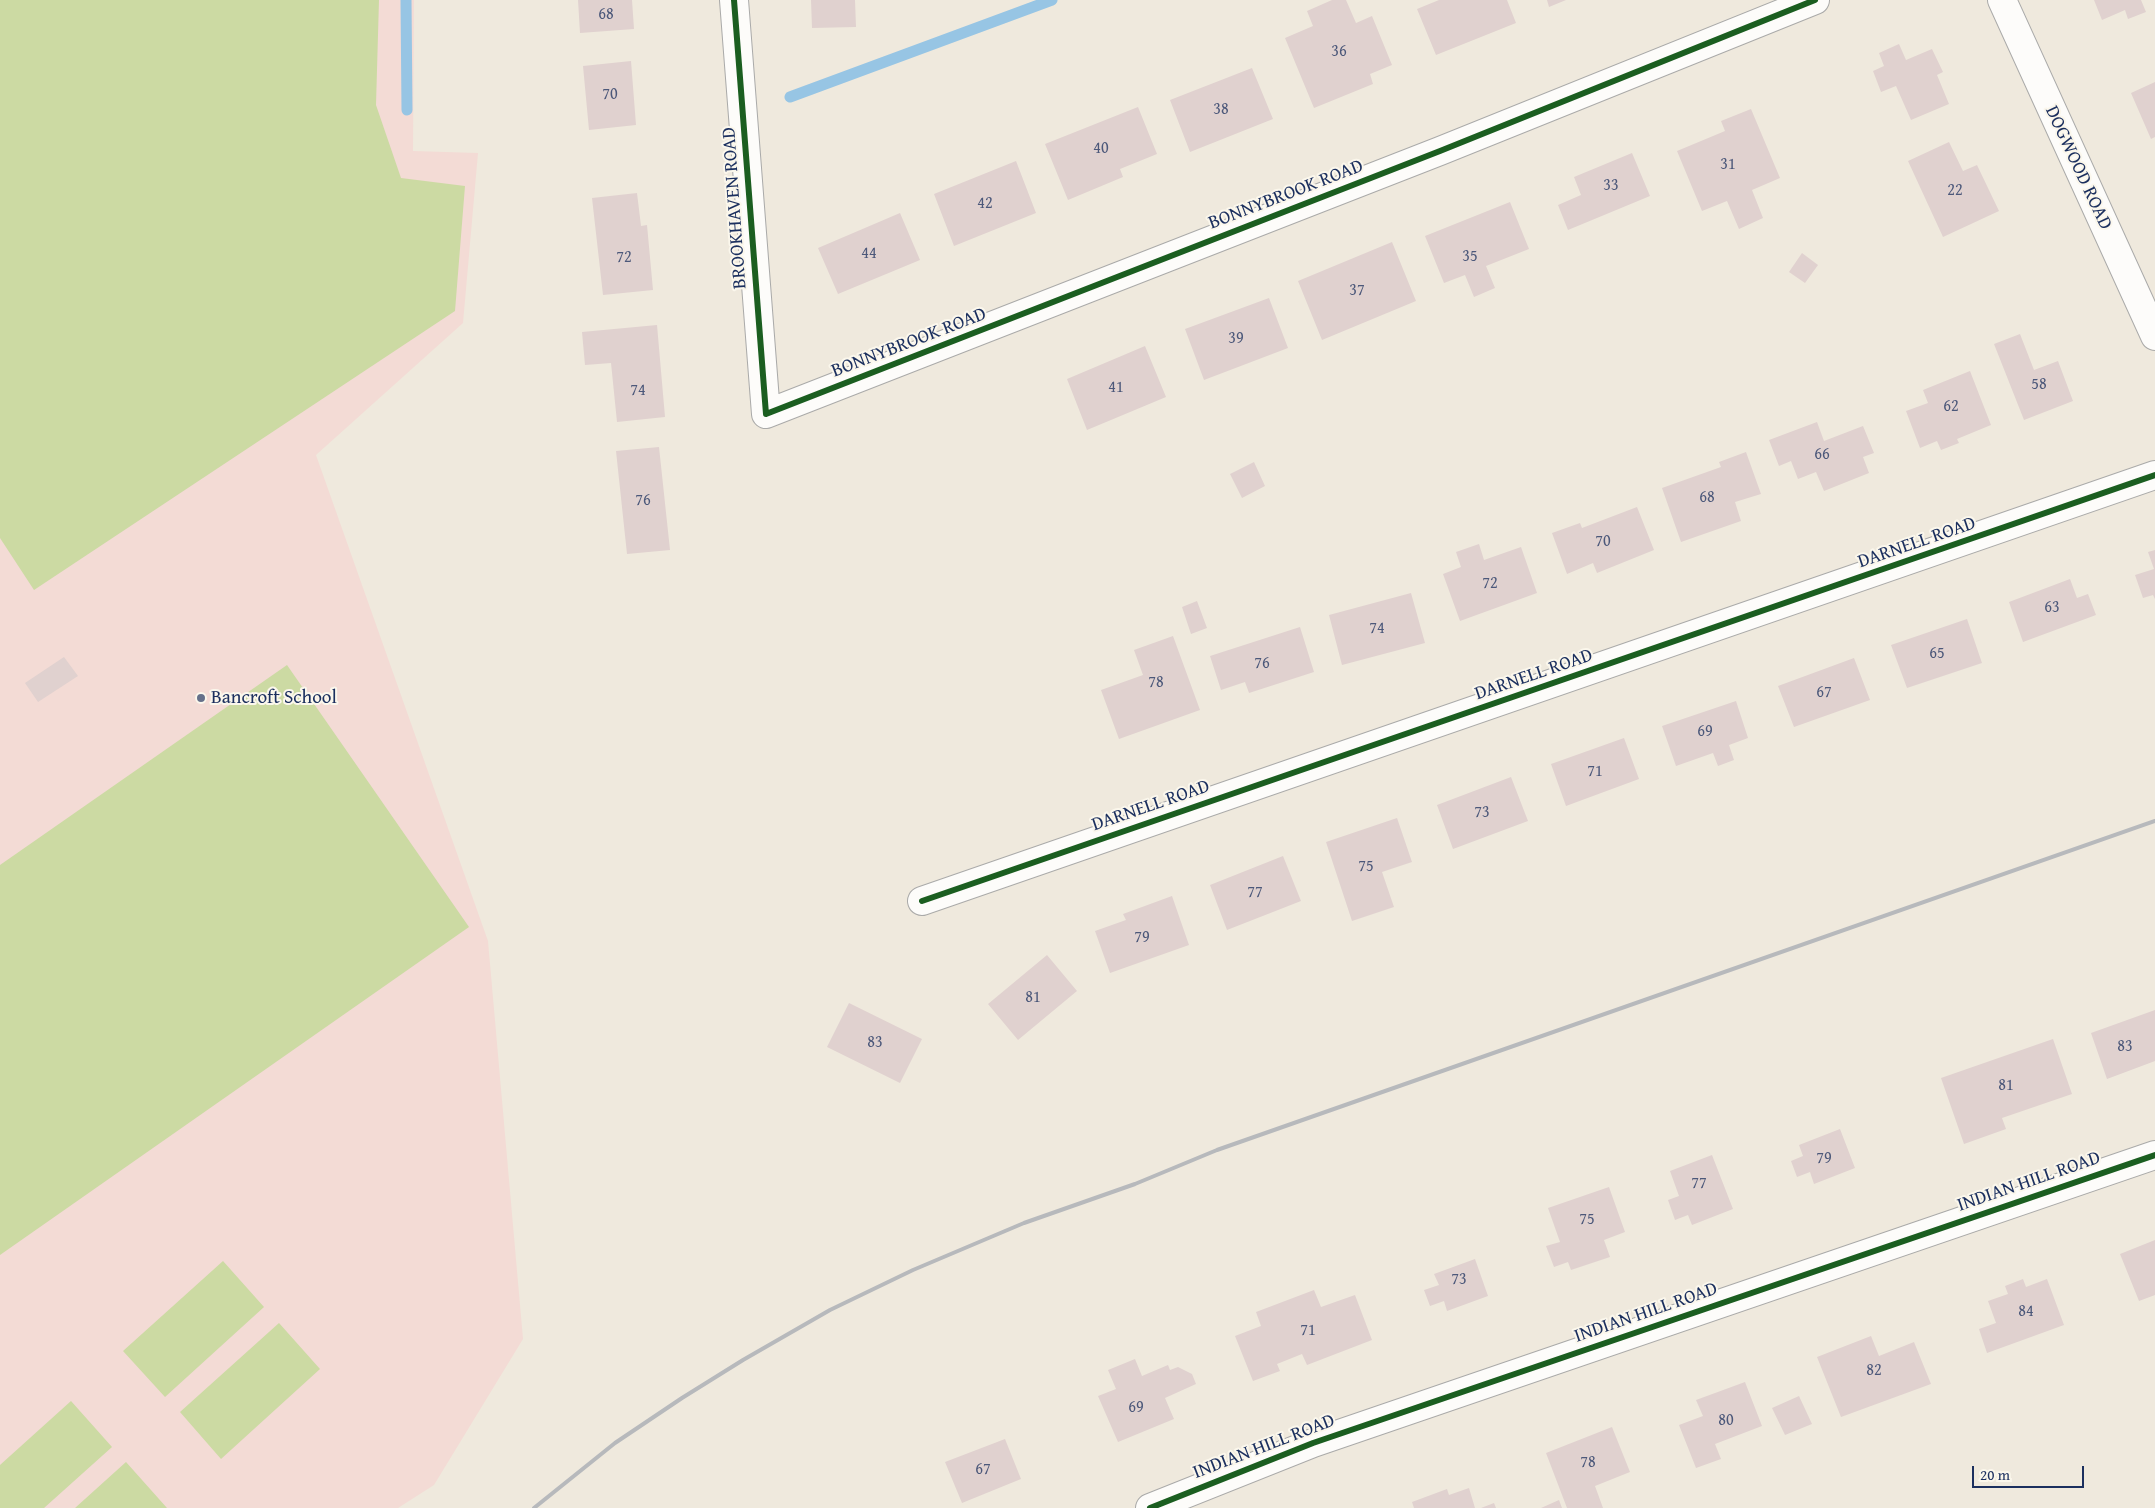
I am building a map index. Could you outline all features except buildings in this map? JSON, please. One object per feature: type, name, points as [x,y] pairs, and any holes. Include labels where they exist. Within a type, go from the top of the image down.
[{"type":"street","name":"BROOKHAVEN ROAD","points":[[734,0],[766,414]]},
{"type":"street","name":"BONNYBROOK ROAD","points":[[766,414],[1440,152],[1815,0]]},
{"type":"street","name":"DOGWOOD ROAD","points":[[2002,0],[2155,336]]},
{"type":"street","name":"DARNELL ROAD","points":[[922,901],[2155,475]]},
{"type":"street","name":"INDIAN HILL ROAD","points":[[1150,1508],[1313,1443],[2155,1155]]},
{"type":"shaded area","name":"Bancroft School","points":[[0,0],[414,0],[413,151],[478,153],[463,323],[316,455],[488,941],[523,1339],[434,1485],[398,1508],[0,1508]]},
{"type":"green space","points":[[0,0],[379,0],[376,105],[401,178],[465,186],[455,311],[34,590],[0,538]]},
{"type":"green space","points":[[287,665],[469,927],[0,1255],[0,865]]},
{"type":"green space","points":[[223,1261],[264,1307],[165,1397],[123,1351]]},
{"type":"green space","points":[[279,1323],[320,1369],[221,1459],[180,1412]]},
{"type":"green space","points":[[71,1401],[112,1447],[44,1508],[0,1508],[0,1465]]},
{"type":"green space","points":[[126,1462],[167,1508],[75,1508]]},
{"type":"waterway","points":[[406,0],[407,110]]},
{"type":"waterway","points":[[790,97],[1052,0]]},
{"type":"railway","points":[[534,1508],[615,1443],[682,1398],[830,1310],[913,1270],[1024,1223],[1135,1184],[1217,1150],[2155,821]]},
{"type":"cycle path","points":[[734,0],[766,414],[1440,151],[1815,0]]},
{"type":"cycle path","points":[[922,901],[2155,475]]},
{"type":"cycle path","points":[[1150,1508],[1313,1443],[2155,1155]]},
{"type":"place","name":"Bancroft School","points":[[201,698]]}]
